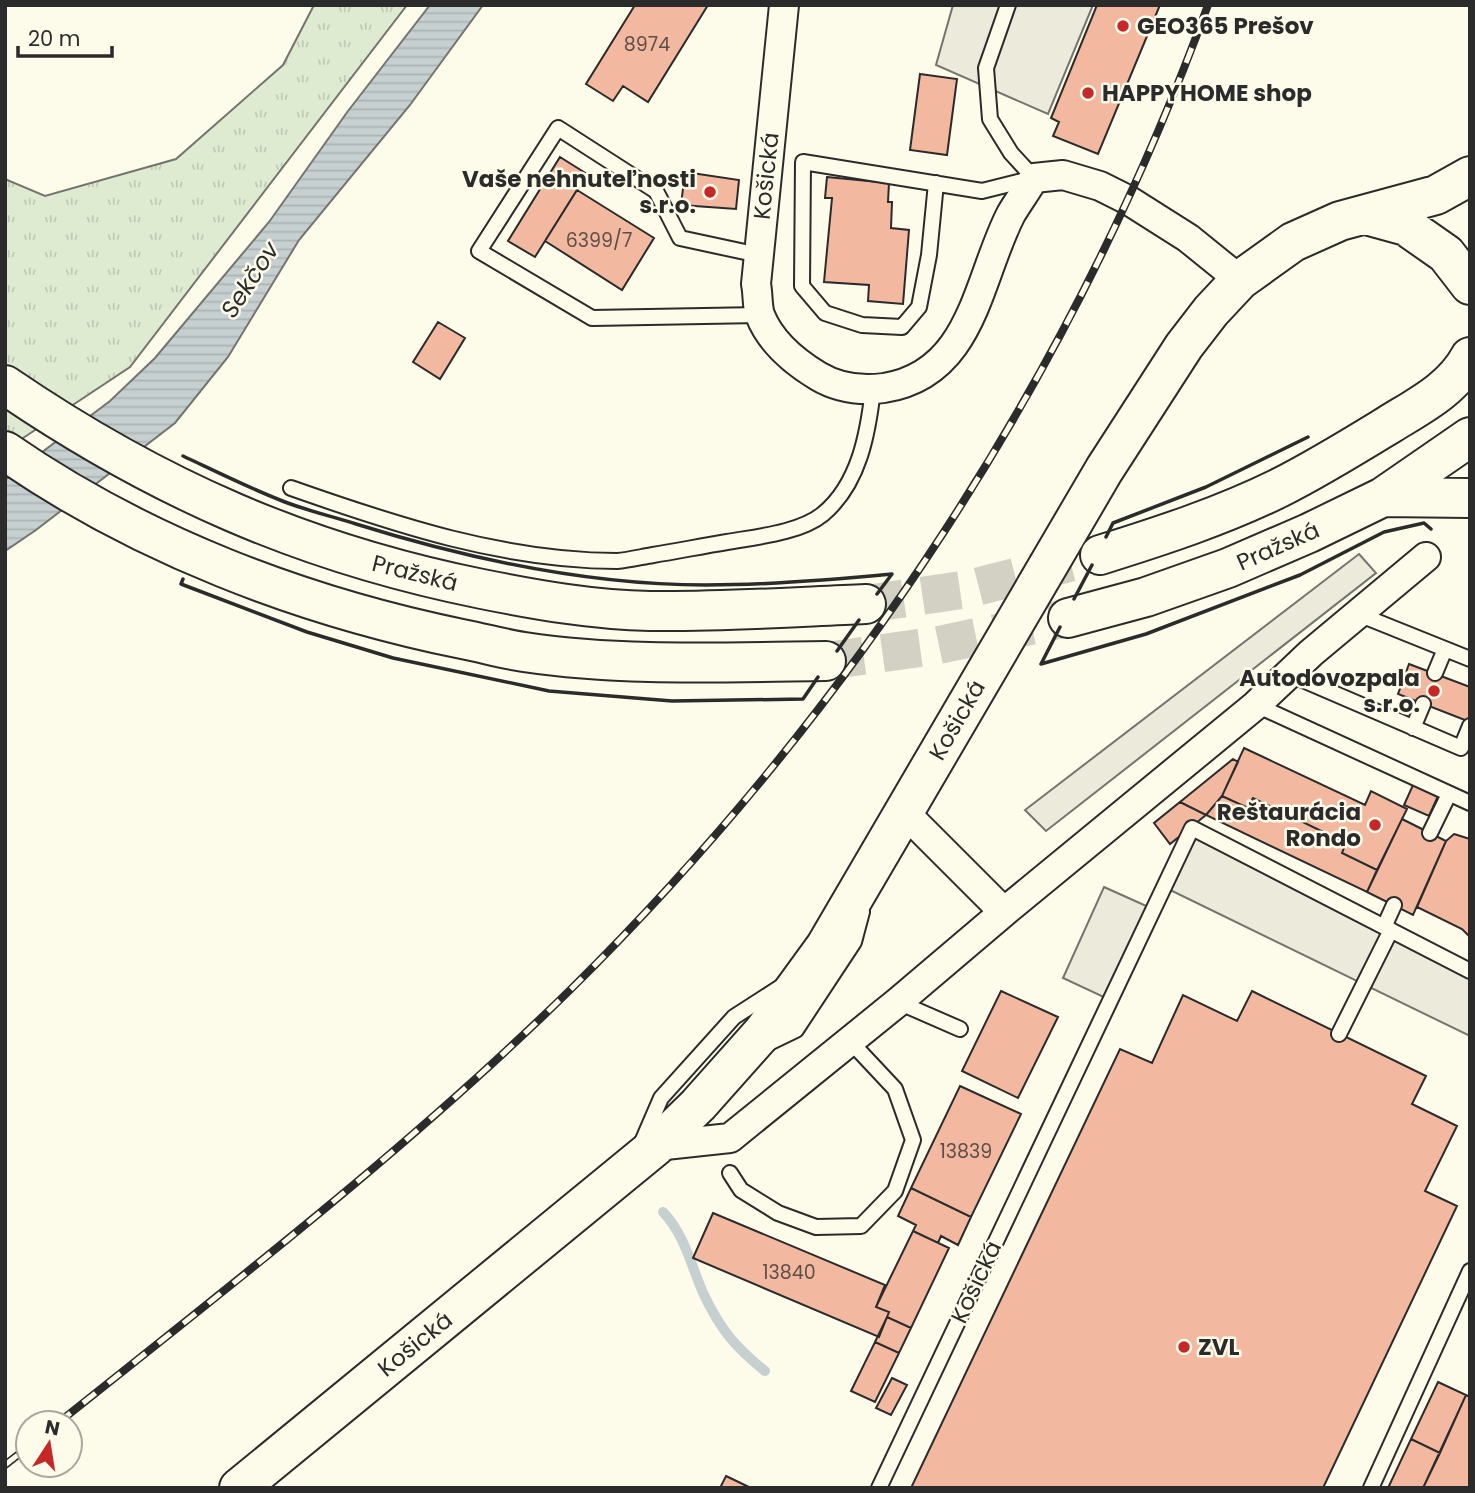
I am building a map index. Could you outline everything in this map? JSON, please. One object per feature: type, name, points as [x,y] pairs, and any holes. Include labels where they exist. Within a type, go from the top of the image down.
[{"type":"main road","name":"Košická","points":[[239,1488],[644,1156],[698,1105],[765,1028],[825,947],[1111,458],[1184,346],[1240,280],[1293,242],[1340,221],[1436,195],[1470,176]]},
{"type":"main road","points":[[1366,215],[1406,226],[1446,254],[1470,285]]},
{"type":"main road","points":[[1100,555],[1168,534],[1278,488],[1356,445],[1430,399],[1450,384],[1470,357]]},
{"type":"main road","name":"Pražská","points":[[5,385],[61,424],[144,471],[229,512],[327,550],[414,576],[536,600],[648,611],[866,604]]},
{"type":"main road","name":"Pražská","points":[[1068,618],[1146,597],[1228,568],[1382,497],[1470,437]]},
{"type":"main road","points":[[5,450],[104,511],[184,550],[308,599],[382,621],[525,652],[648,663],[826,661]]},
{"type":"main road","points":[[1382,497],[1470,498]]},
{"type":"street","name":"Košická","points":[[783,5],[756,284],[760,315],[773,338],[805,369],[826,381],[849,388],[873,389],[900,385],[925,375],[953,348],[974,308],[1011,214],[1034,178]]},
{"type":"street","points":[[1034,178],[1063,175],[1100,186],[1129,200],[1188,238],[1240,280]]},
{"type":"street","points":[[644,1156],[730,1138],[1256,705],[1426,557]]},
{"type":"street","points":[[903,811],[1004,912]]},
{"type":"lane","points":[[936,183],[929,255],[919,307],[902,327],[863,325],[825,313],[802,286],[803,162],[936,183],[982,191],[1034,178],[1011,153],[990,119],[986,68],[1008,5]]},
{"type":"lane","points":[[759,255],[680,237],[656,191],[558,128],[479,251],[592,318],[760,315]]},
{"type":"lane","points":[[291,488],[394,524],[499,548],[559,558],[619,561],[791,530],[822,515],[842,492],[859,462],[869,427],[873,389]]},
{"type":"lane","points":[[1358,614],[1470,659]]},
{"type":"lane","points":[[1435,673],[1444,649]]},
{"type":"lane","points":[[1289,674],[1465,750],[1470,726]]},
{"type":"lane","points":[[1413,728],[1423,704]]},
{"type":"lane","points":[[1256,705],[1470,803]]},
{"type":"lane","points":[[1430,833],[1449,794]]},
{"type":"lane","name":"Košická","points":[[879,1488],[1192,828],[1470,971]]},
{"type":"lane","points":[[738,1060],[796,1030],[854,942],[875,860]]},
{"type":"lane","points":[[1339,1034],[1387,928],[1394,905]]},
{"type":"lane","points":[[644,1156],[661,1098],[734,1017],[809,968]]},
{"type":"lane","points":[[898,1002],[960,1029]]},
{"type":"lane","points":[[730,1173],[741,1190],[778,1213],[816,1227],[861,1226],[895,1191],[913,1140],[895,1089],[850,1041]]},
{"type":"lane","points":[[1371,1488],[1470,1271]]},
{"type":"green space","points":[[314,5],[407,5],[130,367],[5,450],[5,179],[45,196],[176,159],[283,65]]},
{"type":"shaded area","points":[[953,5],[1093,5],[1048,114],[936,65]]},
{"type":"shaded area","points":[[1359,554],[1376,573],[1046,831],[1025,810]]},
{"type":"shaded area","points":[[1192,828],[1470,971],[1470,1036],[1164,887]]},
{"type":"shaded area","points":[[1104,887],[1153,909],[1110,1000],[1063,978]]},
{"type":"water","name":"Sekčov","points":[[430,5],[483,5],[410,105],[299,240],[228,357],[175,423],[5,551],[5,480],[110,401],[155,358],[269,222],[348,111]]},
{"type":"building","points":[[635,5],[708,5],[648,102],[623,86],[613,101],[586,84]]},
{"type":"building","points":[[1097,5],[1160,5],[1098,154],[1053,136],[1059,122],[1051,118]]},
{"type":"building","points":[[920,74],[957,79],[947,155],[910,150]]},
{"type":"building","points":[[560,157],[587,174],[535,257],[508,241]]},
{"type":"building","name":"Vaše nehnuteľnosti s.r.o.","points":[[685,172],[739,180],[736,209],[681,205]]},
{"type":"building","points":[[827,177],[889,183],[888,202],[892,202],[891,228],[909,230],[903,304],[868,301],[869,285],[824,282],[832,198],[825,198]]},
{"type":"building","points":[[577,190],[654,238],[622,290],[545,241]]},
{"type":"building","points":[[438,322],[465,338],[440,379],[413,362]]},
{"type":"building","name":"Autodovozpala s.r.o.","points":[[1409,664],[1470,687],[1470,722],[1398,694]]},
{"type":"building","points":[[1244,748],[1365,805],[1371,791],[1407,809],[1377,870],[1342,853],[1346,843],[1253,798],[1248,808],[1222,796]]},
{"type":"building","points":[[1233,759],[1238,762],[1222,796],[1206,815],[1180,802]]},
{"type":"building","points":[[1413,785],[1438,796],[1429,816],[1404,805]]},
{"type":"building","points":[[1222,796],[1248,808],[1253,798],[1346,843],[1342,853],[1377,870],[1367,892],[1206,815]]},
{"type":"building","points":[[1180,802],[1206,815],[1170,844],[1154,823]]},
{"type":"building","points":[[1402,819],[1446,841],[1413,915],[1367,892]]},
{"type":"building","points":[[1454,834],[1470,839],[1470,937],[1462,929],[1417,907],[1446,841]]},
{"type":"building","points":[[1001,991],[1058,1017],[1018,1098],[962,1071]]},
{"type":"building","name":"ZVL","points":[[1252,991],[1426,1076],[1412,1104],[1457,1126],[1425,1191],[1457,1206],[1323,1488],[911,1488],[1120,1049],[1152,1063],[1183,995],[1237,1021]]},
{"type":"building","points":[[960,1086],[1021,1114],[971,1217],[911,1188]]},
{"type":"building","points":[[911,1188],[971,1217],[958,1245],[941,1236],[938,1243],[913,1231],[916,1225],[898,1216]]},
{"type":"building","points":[[713,1213],[885,1285],[876,1307],[889,1312],[879,1337],[693,1258]]},
{"type":"building","points":[[913,1231],[949,1248],[911,1328],[887,1317],[889,1312],[876,1307]]},
{"type":"building","points":[[887,1317],[911,1328],[899,1353],[875,1342]]},
{"type":"building","points":[[875,1342],[899,1353],[875,1402],[851,1391]]},
{"type":"building","points":[[892,1378],[907,1385],[891,1415],[876,1408]]},
{"type":"building","points":[[1438,1382],[1466,1395],[1440,1453],[1411,1439]]},
{"type":"building","points":[[1466,1395],[1470,1397],[1470,1488],[1423,1488]]},
{"type":"building","points":[[1411,1439],[1440,1453],[1423,1488],[1388,1488]]},
{"type":"building","points":[[726,1476],[751,1488],[720,1488]]},
{"type":"waterway","points":[[663,1212],[677,1231],[716,1318],[737,1346],[765,1371]]},
{"type":"tunnel","points":[[866,604],[968,589],[1100,555]]},
{"type":"tunnel","points":[[826,661],[934,646],[1068,618]]},
{"type":"railway","points":[[75,1409],[384,1159],[509,1048],[570,990],[673,883],[769,771],[859,654],[943,533],[1020,407],[1090,277],[1153,143],[1208,5]]},
{"type":"railway","points":[[5,1465],[14,1458]]},
{"type":"wall","points":[[1106,537],[1113,523],[1206,487],[1308,437]]},
{"type":"wall","points":[[183,456],[298,507],[398,537],[528,568],[617,580],[706,585],[799,582],[892,574],[877,594]]},
{"type":"wall","points":[[1060,627],[1041,664],[1146,634],[1300,575],[1384,532],[1424,523],[1431,529]]},
{"type":"wall","points":[[1074,599],[1092,565]]},
{"type":"wall","points":[[183,579],[181,584],[307,632],[393,658],[549,691],[672,701],[803,699],[818,677]]},
{"type":"wall","points":[[837,651],[859,620]]},
{"type":"place","name":"GEO365 Prešov","points":[[1123,26]]},
{"type":"place","name":"HAPPYHOME shop","points":[[1088,93]]},
{"type":"place","name":"Vaše nehnuteľnosti s.r.o.","points":[[710,192]]},
{"type":"place","name":"Autodovozpala s.r.o.","points":[[1434,691]]},
{"type":"place","name":"Reštaurácia Rondo","points":[[1375,825]]},
{"type":"place","name":"ZVL","points":[[1184,1347]]}]
